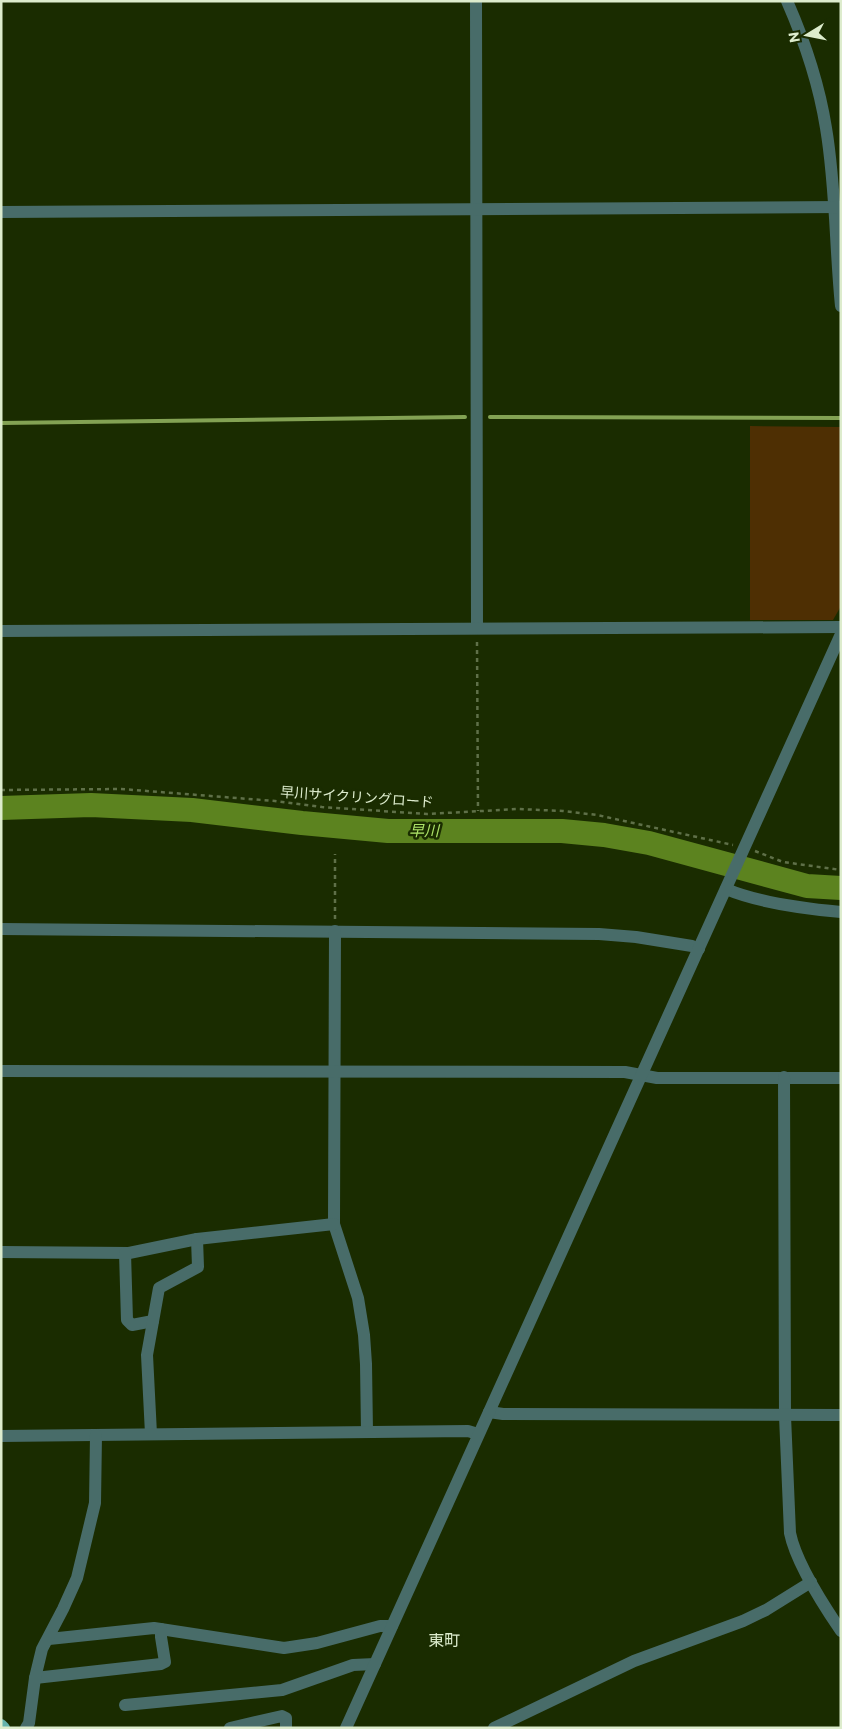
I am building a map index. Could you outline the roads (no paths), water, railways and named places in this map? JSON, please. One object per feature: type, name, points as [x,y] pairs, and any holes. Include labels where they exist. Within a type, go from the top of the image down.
[{"type":"street","points":[[476,1],[477,628]]},
{"type":"street","points":[[787,1],[804,42],[822,105],[837,207],[841,306]]},
{"type":"street","points":[[1,212],[837,207]]},
{"type":"street","points":[[1,631],[841,627]]},
{"type":"street","points":[[346,1728],[841,634]]},
{"type":"street","points":[[727,887],[757,898],[813,910],[841,912]]},
{"type":"street","points":[[1,929],[618,935],[699,948]]},
{"type":"street","points":[[335,931],[334,1224],[358,1298],[364,1335],[367,1432]]},
{"type":"street","points":[[1,1071],[625,1072],[657,1078],[841,1078]]},
{"type":"street","points":[[784,1077],[785,1416],[790,1534],[811,1582],[841,1631]]},
{"type":"street","points":[[1,1252],[126,1253],[197,1239],[334,1224]]},
{"type":"street","points":[[151,1434],[147,1355],[159,1288],[198,1267],[197,1239]]},
{"type":"street","points":[[126,1253],[127,1320],[132,1325],[153,1321]]},
{"type":"street","points":[[489,1412],[513,1414],[841,1415]]},
{"type":"street","points":[[1,1436],[468,1431],[478,1434]]},
{"type":"street","points":[[26,1728],[29,1723],[35,1678],[42,1649],[49,1639],[77,1578],[96,1503],[96,1435]]},
{"type":"street","points":[[494,1728],[634,1661],[743,1621],[766,1610],[811,1582]]},
{"type":"street","points":[[49,1639],[147,1628],[284,1648],[317,1643],[380,1626],[392,1626]]},
{"type":"street","points":[[35,1678],[161,1664],[165,1662],[161,1629]]},
{"type":"street","points":[[125,1705],[282,1690],[353,1665],[375,1664]]},
{"type":"street","points":[[230,1728],[282,1716],[286,1718],[286,1728]]},
{"type":"waterway","points":[[1,423],[465,417]]},
{"type":"waterway","points":[[490,417],[841,418]]},
{"type":"waterway","name":"早川","points":[[1,808],[91,805],[192,810],[388,831],[562,831],[604,835],[649,843],[807,886],[841,888]]},
{"type":"district","name":"東町","points":[[444,1640]]}]
